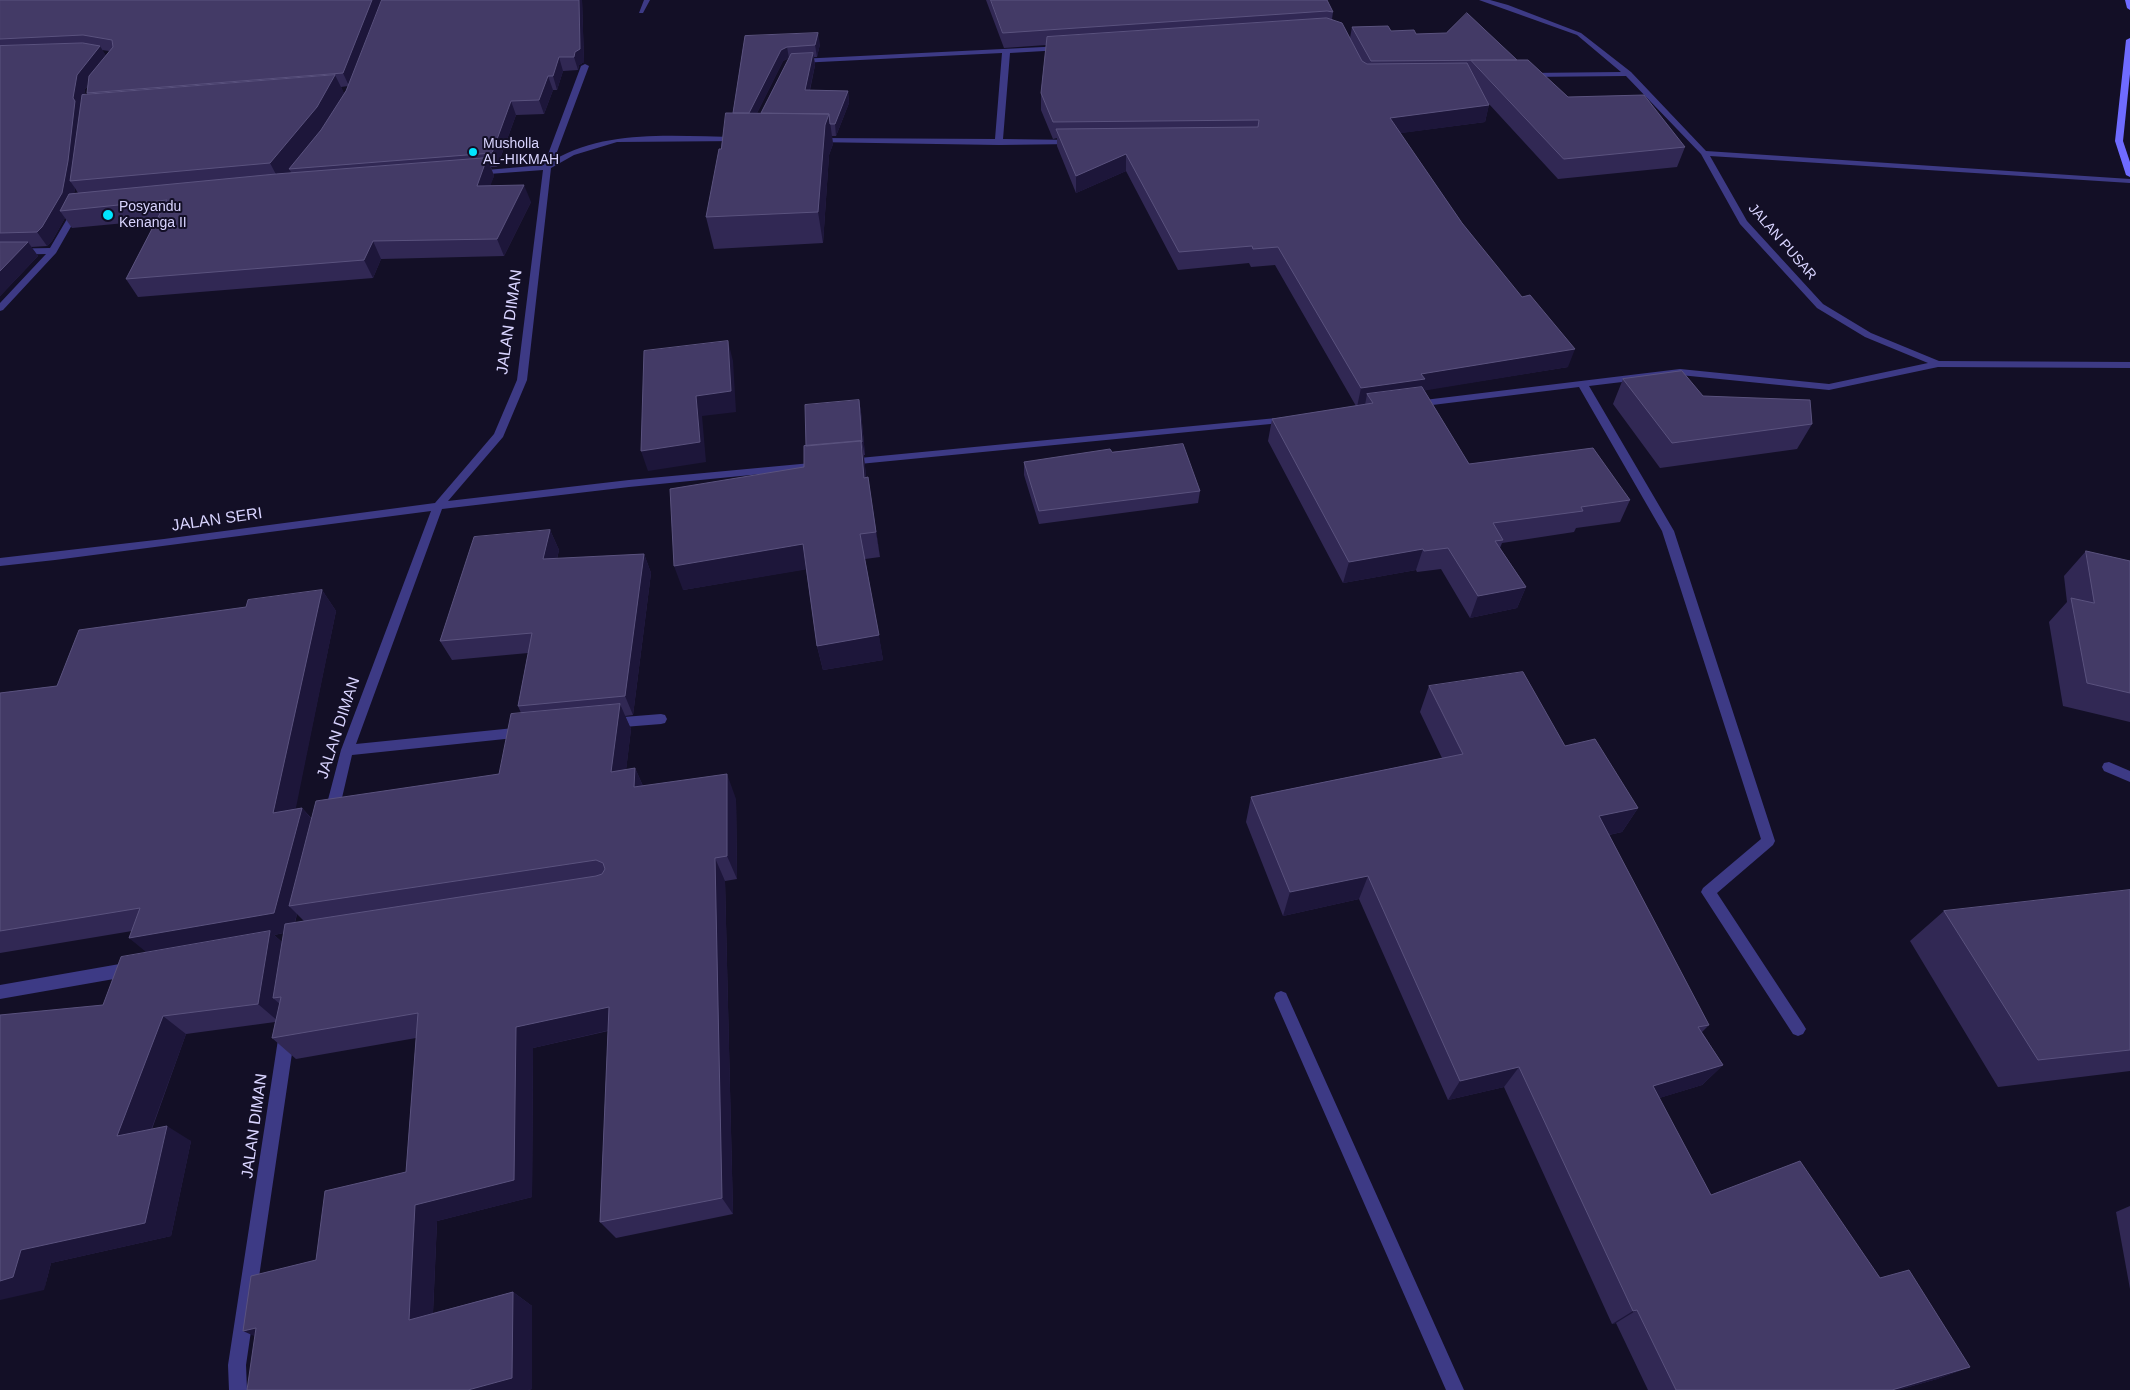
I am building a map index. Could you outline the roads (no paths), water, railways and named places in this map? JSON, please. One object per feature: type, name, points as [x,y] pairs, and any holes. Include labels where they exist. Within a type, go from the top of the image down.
[{"type":"main road","points":[[2128,0],[2130,8]]},
{"type":"main road","points":[[2130,40],[2128,78],[2119,141],[2130,176]]},
{"type":"street","points":[[641,12],[647,0]]},
{"type":"street","name":"JALAN PUSAR","points":[[1482,0],[1506,6],[1579,34],[1628,74],[1704,153],[1743,222],[1820,306],[1868,335],[1938,364],[2130,364]]},
{"type":"street","points":[[789,62],[1066,48]]},
{"type":"street","points":[[999,143],[1006,52]]},
{"type":"street","name":"JALAN DIMAN","points":[[328,826],[347,750],[438,506],[500,434],[522,380],[547,167],[586,66]]},
{"type":"street","points":[[1521,75],[1628,74]]},
{"type":"street","points":[[470,173],[547,167],[571,153],[617,140],[750,139]]},
{"type":"street","points":[[809,140],[999,143],[1077,142]]},
{"type":"street","points":[[1704,153],[2130,181]]},
{"type":"street","points":[[0,308],[53,251],[81,205]]},
{"type":"street","points":[[0,252],[53,251]]},
{"type":"street","points":[[1404,405],[1680,372],[1829,387],[1938,364]]},
{"type":"street","points":[[1582,383],[1668,532],[1768,841],[1708,892],[1798,1029]]},
{"type":"street","name":"JALAN SERI","points":[[0,562],[96,553],[438,506],[662,479],[1296,419]]},
{"type":"street","points":[[602,724],[661,718]]},
{"type":"street","points":[[347,750],[534,731]]},
{"type":"street","points":[[2109,767],[2130,777]]},
{"type":"street","points":[[0,992],[145,966]]},
{"type":"street","points":[[1281,998],[1455,1390]]},
{"type":"street","name":"JALAN DIMAN","points":[[238,1390],[237,1366],[289,1017]]},
{"type":"place","name":"Musholla AL-HIKMAH","points":[[473,152]]},
{"type":"place","name":"Posyandu Kenanga II","points":[[108,215]]}]
